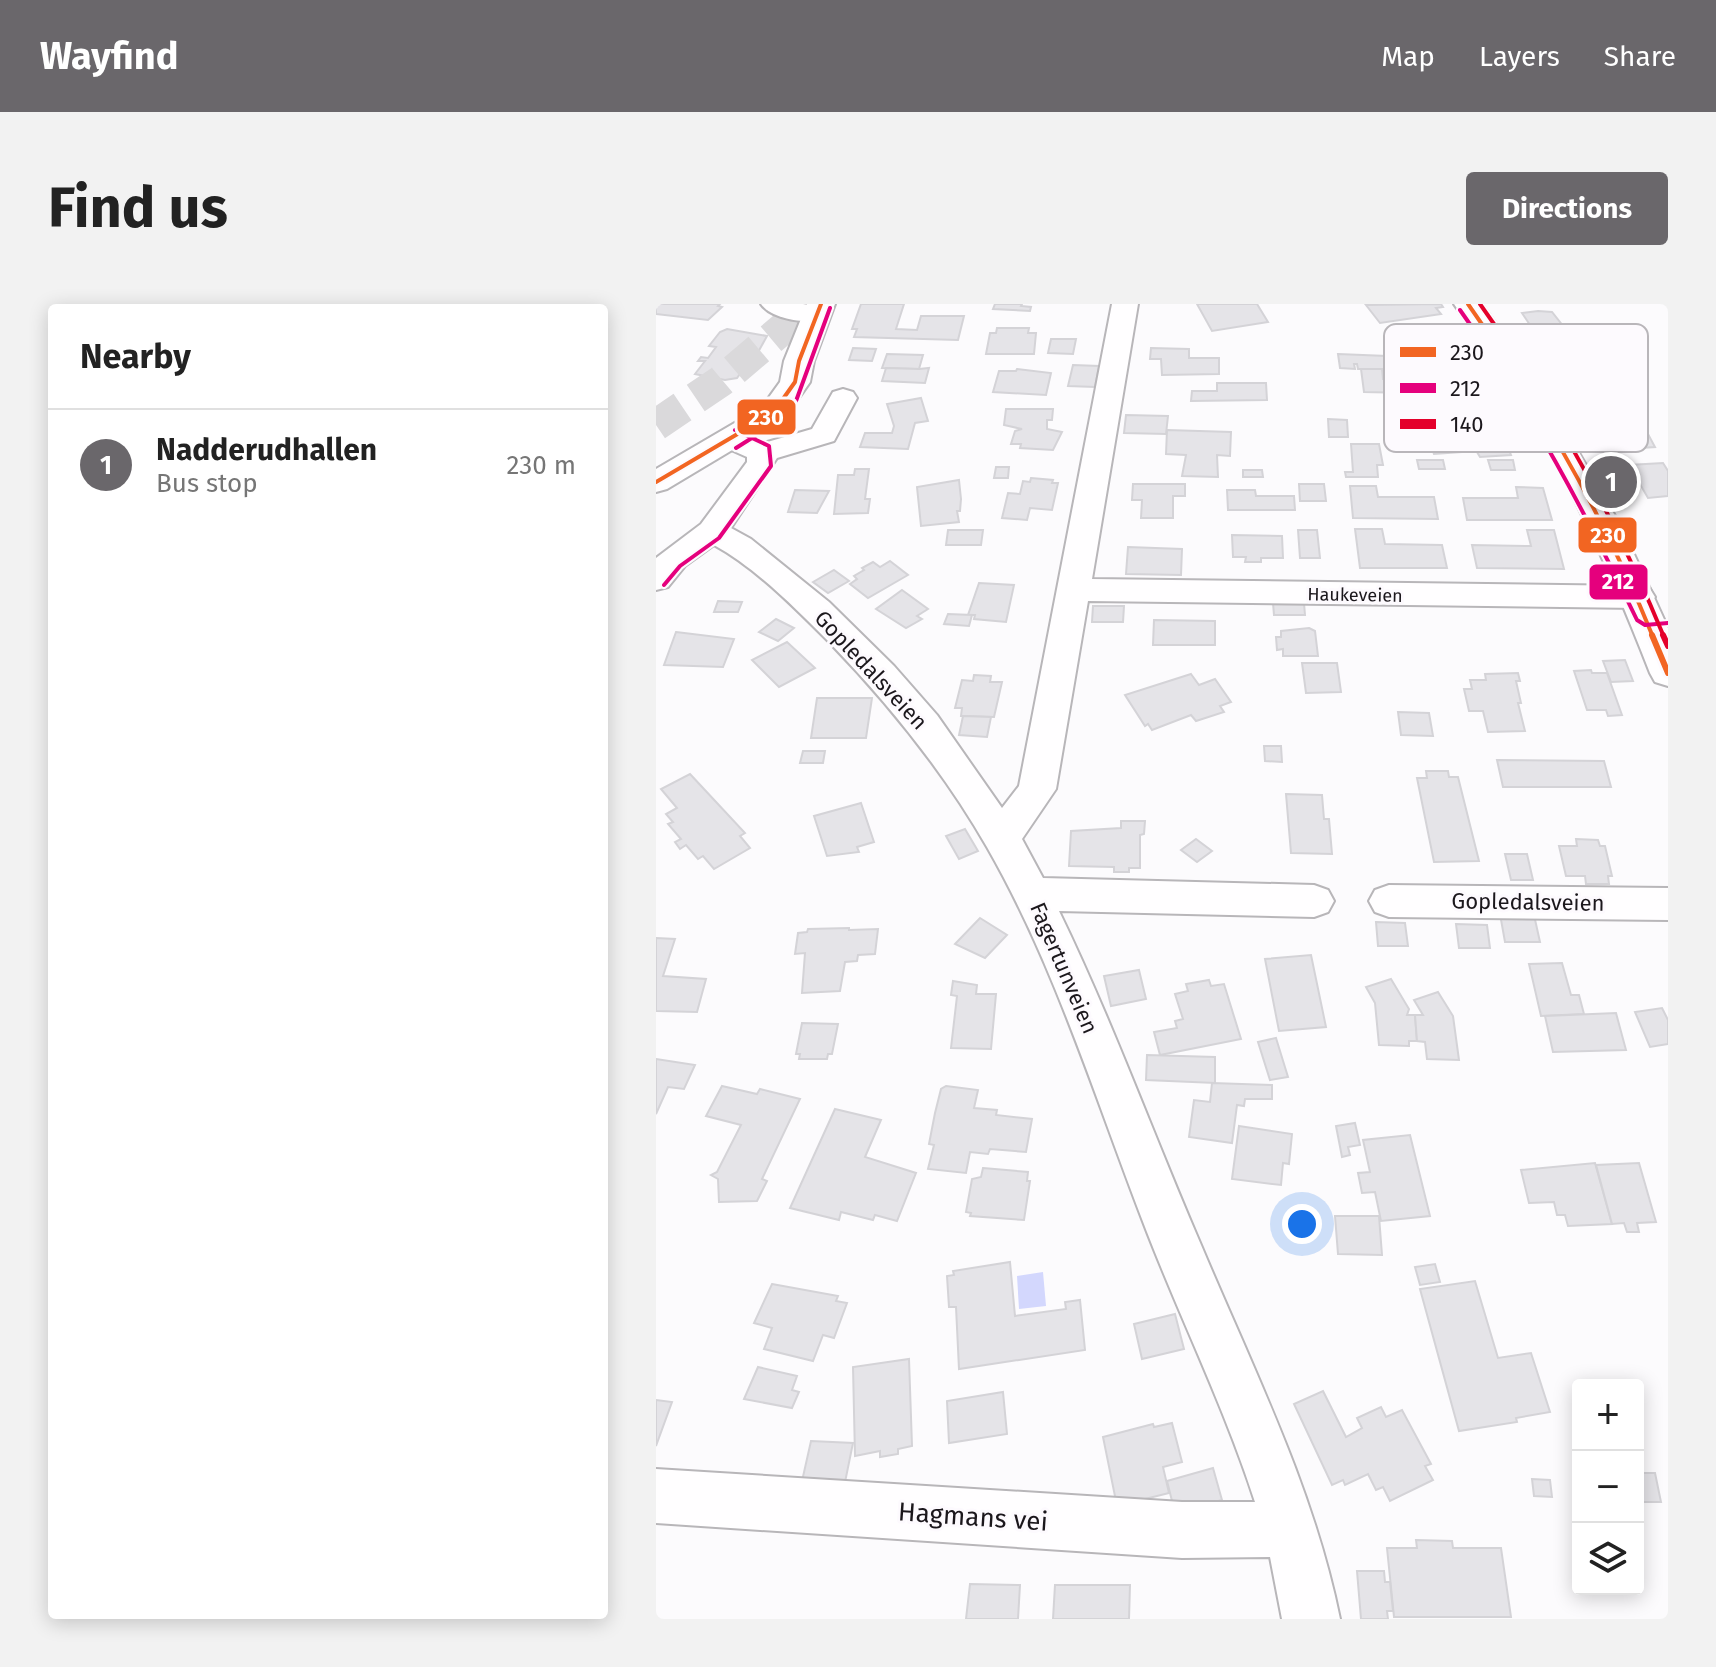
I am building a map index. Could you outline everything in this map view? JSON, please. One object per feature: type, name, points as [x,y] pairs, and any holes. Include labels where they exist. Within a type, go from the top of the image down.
[{"type":"main road","points":[[1468,304],[1481,324]]},
{"type":"main road","points":[[656,482],[773,413],[795,382],[799,361],[819,309]]},
{"type":"main road","points":[[1563,452],[1651,608],[1668,673]]},
{"type":"street","points":[[774,304],[788,310],[819,309]]},
{"type":"street","points":[[1002,838],[1037,789],[1125,304]]},
{"type":"street","points":[[731,439],[762,453],[824,435],[843,398]]},
{"type":"street","points":[[656,579],[673,559],[712,531],[751,480],[762,462],[762,453]]},
{"type":"street","name":"Gopledalsveien","points":[[712,531],[740,546],[817,610],[882,675],[924,724],[1002,838]]},
{"type":"street","name":"Haukeveien","points":[[1072,590],[1651,608]]},
{"type":"street","name":"Fagertunveien","points":[[1002,838],[1033,894],[1065,966],[1177,1248],[1275,1479],[1311,1619]]},
{"type":"street","points":[[1033,894],[1314,901]]},
{"type":"street","name":"Gopledalsveien","points":[[1389,901],[1668,904]]},
{"type":"street","name":"Hagmans vei","points":[[656,1496],[1182,1530],[1290,1529]]},
{"type":"water","points":[[1043,1272],[1046,1306],[1019,1309],[1017,1276]]},
{"type":"building","points":[[656,304],[720,304],[718,306],[722,307],[708,320],[656,314]]},
{"type":"building","points":[[861,304],[904,304],[896,329],[917,330],[921,316],[964,316],[958,340],[854,337],[857,329],[852,329]]},
{"type":"building","points":[[995,304],[1031,307],[1030,311],[993,309]]},
{"type":"building","points":[[1197,304],[1257,304],[1268,322],[1212,331]]},
{"type":"building","points":[[1441,304],[1443,307],[1436,308],[1441,314],[1380,323],[1366,305]]},
{"type":"building","points":[[1552,312],[1562,324],[1529,324],[1522,313]]},
{"type":"building","points":[[997,328],[1029,328],[1028,333],[1036,333],[1034,354],[986,354],[990,333],[996,333]]},
{"type":"building","points":[[727,329],[767,336],[751,365],[747,364],[737,378],[725,380],[695,374],[705,361],[698,361],[701,357],[708,358],[716,347],[709,346],[720,332]]},
{"type":"building","points":[[1051,339],[1076,339],[1073,354],[1048,353]]},
{"type":"building","points":[[853,348],[876,349],[872,361],[849,360]]},
{"type":"building","points":[[1151,348],[1189,349],[1189,358],[1219,358],[1219,374],[1162,375],[1161,359],[1150,359]]},
{"type":"building","points":[[887,354],[923,355],[919,369],[882,368]]},
{"type":"building","points":[[1338,354],[1384,356],[1384,369],[1358,369],[1357,364],[1354,364],[1355,369],[1340,368]]},
{"type":"building","points":[[1073,365],[1099,366],[1095,387],[1068,386]]},
{"type":"building","points":[[886,368],[929,368],[925,383],[882,381]]},
{"type":"building","points":[[1017,369],[1051,373],[1046,395],[993,392],[999,371]]},
{"type":"building","points":[[1361,369],[1382,369],[1384,392],[1364,392]]},
{"type":"building","points":[[1217,383],[1266,383],[1267,400],[1191,401],[1192,391],[1217,391]]},
{"type":"building","points":[[921,398],[928,421],[915,423],[908,449],[860,447],[865,433],[892,433],[894,426],[887,404]]},
{"type":"building","points":[[1006,409],[1053,409],[1052,420],[1047,420],[1047,429],[1062,432],[1053,450],[1020,448],[1021,444],[1011,444],[1015,431],[1022,429],[1004,425]]},
{"type":"building","points":[[1126,415],[1168,416],[1166,434],[1124,433]]},
{"type":"building","points":[[1328,419],[1347,420],[1348,437],[1329,437]]},
{"type":"building","points":[[1167,430],[1231,432],[1230,456],[1217,455],[1218,477],[1182,476],[1186,455],[1166,454]]},
{"type":"building","points":[[1648,434],[1655,447],[1648,447]]},
{"type":"building","points":[[1351,444],[1379,444],[1383,465],[1377,465],[1378,477],[1346,477],[1345,472],[1353,472]]},
{"type":"building","points":[[1477,452],[1510,452],[1511,455],[1480,457]]},
{"type":"building","points":[[1417,460],[1443,460],[1445,469],[1419,469]]},
{"type":"building","points":[[1488,460],[1513,460],[1515,470],[1491,470]]},
{"type":"building","points":[[1663,463],[1668,471],[1668,496],[1648,498],[1629,465]]},
{"type":"building","points":[[996,467],[1009,467],[1008,478],[994,478]]},
{"type":"building","points":[[855,469],[869,469],[865,499],[870,499],[868,513],[834,514],[838,475],[854,475]]},
{"type":"building","points":[[1243,470],[1262,470],[1263,477],[1243,477]]},
{"type":"building","points":[[1031,478],[1058,483],[1052,510],[1030,508],[1027,520],[1002,518],[1008,493],[1020,494],[1023,481],[1030,482]]},
{"type":"building","points":[[959,480],[959,522],[921,526],[917,487]]},
{"type":"building","points":[[1133,484],[1185,484],[1185,496],[1173,496],[1173,518],[1141,518],[1142,500],[1132,500]]},
{"type":"building","points":[[1299,484],[1324,484],[1326,501],[1300,501]]},
{"type":"building","points":[[1350,486],[1376,486],[1378,497],[1434,497],[1438,519],[1353,518]]},
{"type":"building","points":[[1516,487],[1543,488],[1552,520],[1467,520],[1463,498],[1518,498]]},
{"type":"building","points":[[795,490],[829,491],[817,513],[788,512]]},
{"type":"building","points":[[1227,490],[1255,490],[1256,496],[1294,496],[1295,510],[1228,510]]},
{"type":"building","points":[[1355,529],[1382,529],[1385,544],[1442,545],[1447,568],[1360,568]]},
{"type":"building","points":[[948,530],[983,530],[981,545],[946,545]]},
{"type":"building","points":[[1298,530],[1317,530],[1320,558],[1300,558]]},
{"type":"building","points":[[1527,530],[1554,530],[1564,569],[1477,568],[1472,545],[1531,546]]},
{"type":"building","points":[[1232,535],[1282,536],[1283,558],[1245,562],[1246,557],[1233,557]]},
{"type":"building","points":[[1128,547],[1182,549],[1181,575],[1126,574]]},
{"type":"building","points":[[890,561],[908,575],[868,598],[850,584],[857,579],[854,576],[864,570],[862,568],[873,562],[880,567]]},
{"type":"building","points":[[834,570],[849,581],[828,593],[813,582]]},
{"type":"building","points":[[979,583],[1014,585],[1006,622],[974,619],[975,615],[968,615]]},
{"type":"building","points":[[902,590],[928,609],[917,616],[922,619],[906,628],[876,609]]},
{"type":"building","points":[[718,601],[742,602],[738,612],[714,612]]},
{"type":"building","points":[[1273,603],[1304,603],[1305,615],[1274,615]]},
{"type":"building","points":[[1093,606],[1124,606],[1123,622],[1092,622]]},
{"type":"building","points":[[948,614],[972,615],[969,626],[944,624]]},
{"type":"building","points":[[776,619],[794,628],[778,641],[759,632]]},
{"type":"building","points":[[1154,620],[1215,621],[1215,645],[1153,645]]},
{"type":"building","points":[[1309,628],[1315,631],[1318,656],[1283,656],[1283,649],[1277,650],[1276,637],[1281,637],[1281,631]]},
{"type":"building","points":[[676,632],[734,639],[723,667],[664,665]]},
{"type":"building","points":[[787,642],[815,668],[779,687],[752,660]]},
{"type":"building","points":[[1625,660],[1633,681],[1611,682],[1603,661]]},
{"type":"building","points":[[1302,663],[1337,663],[1341,692],[1306,693]]},
{"type":"building","points":[[1591,670],[1592,673],[1607,673],[1622,715],[1608,716],[1606,710],[1587,710],[1574,671]]},
{"type":"building","points":[[1518,673],[1520,681],[1516,681],[1521,703],[1518,703],[1525,731],[1488,732],[1483,711],[1469,711],[1464,689],[1472,689],[1470,680],[1486,680],[1485,674]]},
{"type":"building","points":[[1191,674],[1199,685],[1215,679],[1231,702],[1220,706],[1224,712],[1196,721],[1191,715],[1152,730],[1148,724],[1145,726],[1125,695]]},
{"type":"building","points":[[974,675],[991,676],[990,682],[1002,682],[994,717],[961,716],[962,708],[955,708],[962,680],[973,681]]},
{"type":"building","points":[[817,698],[872,698],[866,738],[811,738]]},
{"type":"building","points":[[1398,712],[1429,713],[1433,736],[1401,735]]},
{"type":"building","points":[[963,716],[991,717],[987,737],[959,735]]},
{"type":"building","points":[[1264,746],[1281,746],[1282,762],[1265,761]]},
{"type":"building","points":[[803,751],[825,751],[823,763],[800,763]]},
{"type":"building","points":[[1497,760],[1604,761],[1611,787],[1503,787]]},
{"type":"building","points":[[1426,771],[1448,771],[1449,777],[1458,777],[1479,861],[1434,862],[1417,778],[1427,778]]},
{"type":"building","points":[[690,774],[745,833],[740,836],[750,848],[714,869],[703,856],[698,859],[686,845],[680,849],[675,842],[681,839],[668,824],[673,822],[666,814],[677,808],[661,789]]},
{"type":"building","points":[[1286,794],[1322,795],[1324,819],[1329,819],[1332,854],[1291,853]]},
{"type":"building","points":[[861,803],[874,842],[857,847],[859,852],[827,856],[814,816]]},
{"type":"building","points":[[1121,821],[1145,821],[1144,834],[1140,835],[1140,868],[1114,872],[1114,867],[1069,866],[1071,831],[1121,828]]},
{"type":"building","points":[[965,829],[978,851],[959,859],[946,836]]},
{"type":"building","points":[[1196,839],[1212,851],[1197,862],[1181,850]]},
{"type":"building","points":[[1576,839],[1598,840],[1600,846],[1605,846],[1612,876],[1608,876],[1609,884],[1586,884],[1585,876],[1566,876],[1559,846],[1577,846]]},
{"type":"building","points":[[1505,854],[1527,854],[1533,880],[1511,880]]},
{"type":"building","points":[[1500,914],[1534,915],[1540,942],[1505,942]]},
{"type":"building","points":[[980,918],[1007,935],[985,958],[955,944]]},
{"type":"building","points":[[1376,922],[1405,923],[1408,946],[1378,946]]},
{"type":"building","points":[[1456,924],[1487,925],[1490,948],[1459,948]]},
{"type":"building","points":[[808,929],[878,929],[875,954],[858,955],[857,961],[845,962],[840,991],[802,993],[805,953],[795,954],[798,933],[807,932]]},
{"type":"building","points":[[656,938],[675,939],[663,976],[706,979],[697,1012],[656,1011]]},
{"type":"building","points":[[1311,955],[1326,1027],[1279,1031],[1265,959]]},
{"type":"building","points":[[1562,963],[1571,995],[1579,995],[1584,1014],[1541,1016],[1529,964]]},
{"type":"building","points":[[1139,970],[1146,999],[1111,1006],[1104,976]]},
{"type":"building","points":[[1391,979],[1409,1009],[1407,1015],[1415,1015],[1417,1041],[1409,1041],[1409,1046],[1379,1045],[1375,1003],[1366,987]]},
{"type":"building","points":[[1209,980],[1211,986],[1224,984],[1241,1039],[1160,1055],[1154,1032],[1177,1028],[1175,1021],[1183,1019],[1175,994],[1188,991],[1186,984]]},
{"type":"building","points":[[953,981],[977,985],[976,994],[996,994],[991,1049],[951,1048],[957,996],[951,995]]},
{"type":"building","points":[[1438,992],[1453,1016],[1459,1060],[1427,1059],[1425,1042],[1417,1041],[1415,1015],[1423,1015],[1414,1000]]},
{"type":"building","points":[[1662,1008],[1668,1020],[1668,1044],[1650,1047],[1635,1012]]},
{"type":"building","points":[[1616,1013],[1626,1050],[1553,1052],[1545,1016]]},
{"type":"building","points":[[802,1023],[838,1024],[832,1054],[828,1054],[827,1059],[799,1059],[800,1054],[796,1054]]},
{"type":"building","points":[[1276,1038],[1288,1077],[1270,1080],[1258,1042]]},
{"type":"building","points":[[1147,1055],[1215,1057],[1215,1083],[1146,1080]]},
{"type":"building","points":[[656,1059],[695,1065],[684,1089],[668,1087],[656,1114]]},
{"type":"building","points":[[1212,1083],[1272,1085],[1272,1099],[1245,1099],[1244,1106],[1237,1105],[1232,1143],[1189,1137],[1194,1100],[1210,1102]]},
{"type":"building","points":[[722,1086],[757,1094],[760,1089],[800,1099],[762,1179],[767,1181],[757,1201],[719,1202],[718,1179],[711,1175],[717,1172],[741,1125],[706,1116]]},
{"type":"building","points":[[946,1086],[978,1090],[974,1108],[997,1110],[996,1115],[1032,1119],[1026,1152],[990,1149],[988,1154],[970,1152],[966,1173],[928,1169],[934,1145],[929,1144],[935,1113],[941,1089]]},
{"type":"building","points":[[835,1109],[881,1120],[865,1157],[916,1173],[897,1221],[875,1215],[873,1220],[841,1212],[839,1220],[790,1208]]},
{"type":"building","points":[[1355,1123],[1360,1145],[1348,1147],[1350,1155],[1342,1157],[1336,1126]]},
{"type":"building","points":[[1239,1126],[1292,1134],[1289,1164],[1283,1163],[1281,1185],[1232,1179]]},
{"type":"building","points":[[1410,1135],[1430,1216],[1381,1221],[1375,1192],[1362,1193],[1358,1173],[1370,1172],[1363,1140]]},
{"type":"building","points":[[1595,1163],[1612,1224],[1568,1226],[1565,1215],[1557,1215],[1554,1202],[1529,1203],[1521,1170]]},
{"type":"building","points":[[1639,1163],[1656,1222],[1637,1223],[1639,1232],[1627,1232],[1624,1223],[1612,1224],[1596,1165]]},
{"type":"building","points":[[983,1168],[1028,1172],[1027,1181],[1030,1181],[1024,1220],[970,1216],[971,1213],[966,1212],[972,1179],[981,1177]]},
{"type":"building","points":[[1335,1216],[1379,1216],[1382,1255],[1338,1254]]},
{"type":"building","points":[[1010,1262],[1015,1316],[1066,1309],[1065,1302],[1080,1300],[1085,1350],[959,1369],[956,1307],[949,1307],[947,1276],[954,1275],[953,1271]]},
{"type":"building","points":[[1435,1264],[1440,1282],[1420,1285],[1415,1267]]},
{"type":"building","points":[[1475,1281],[1498,1358],[1531,1353],[1550,1412],[1516,1418],[1517,1422],[1459,1431],[1420,1289]]},
{"type":"building","points":[[772,1284],[838,1296],[836,1301],[847,1303],[834,1338],[823,1335],[813,1361],[764,1349],[772,1328],[754,1323]]},
{"type":"building","points":[[1175,1314],[1184,1349],[1142,1359],[1134,1324]]},
{"type":"building","points":[[909,1359],[912,1446],[898,1449],[898,1454],[880,1457],[880,1451],[855,1456],[853,1367]]},
{"type":"building","points":[[758,1367],[797,1376],[792,1390],[799,1392],[792,1408],[744,1399]]},
{"type":"building","points":[[1323,1391],[1346,1437],[1362,1428],[1357,1418],[1381,1407],[1386,1417],[1402,1410],[1431,1464],[1425,1466],[1433,1480],[1390,1501],[1383,1487],[1376,1490],[1368,1474],[1345,1485],[1343,1480],[1332,1485],[1294,1404]]},
{"type":"building","points":[[1003,1392],[1007,1434],[949,1443],[947,1401]]},
{"type":"building","points":[[656,1400],[672,1402],[656,1446]]},
{"type":"building","points":[[1172,1423],[1182,1462],[1163,1467],[1169,1493],[1117,1506],[1103,1437],[1153,1424],[1154,1427]]},
{"type":"building","points":[[811,1441],[853,1443],[843,1492],[800,1490]]},
{"type":"building","points":[[1213,1468],[1222,1500],[1175,1513],[1167,1481]]},
{"type":"building","points":[[1644,1473],[1655,1473],[1661,1502],[1644,1502]]},
{"type":"building","points":[[1532,1479],[1550,1480],[1552,1497],[1534,1496]]},
{"type":"building","points":[[1416,1540],[1452,1541],[1453,1548],[1501,1548],[1511,1617],[1394,1617],[1387,1548],[1417,1548]]},
{"type":"building","points":[[1357,1571],[1384,1571],[1385,1582],[1390,1582],[1393,1611],[1387,1611],[1388,1619],[1361,1619]]},
{"type":"building","points":[[970,1584],[1020,1585],[1018,1619],[966,1619]]},
{"type":"building","points":[[1055,1585],[1130,1585],[1129,1619],[1053,1619]]},
{"type":"tunnel","points":[[656,425],[721,381],[812,304]]},
{"type":"transit line","name":"230","points":[[656,482],[773,413],[795,382],[799,361],[821,304]]},
{"type":"transit line","name":"230","points":[[1468,304],[1482,324]]},
{"type":"transit line","name":"140","points":[[1480,304],[1494,324]]},
{"type":"transit line","name":"212","points":[[736,448],[779,421],[796,401],[830,308]]},
{"type":"transit line","name":"212","points":[[1460,310],[1470,324]]},
{"type":"transit line","name":"212","points":[[664,585],[680,566],[719,538],[771,466],[769,446],[735,430]]},
{"type":"transit line","name":"212","points":[[1551,452],[1637,620],[1645,625],[1668,623]]},
{"type":"transit line","name":"230","points":[[1564,452],[1627,576],[1668,673]]},
{"type":"transit line","name":"140","points":[[1576,452],[1629,556],[1668,646]]},
{"type":"place","name":"Nadderudhallen","points":[[1611,482]]}]
